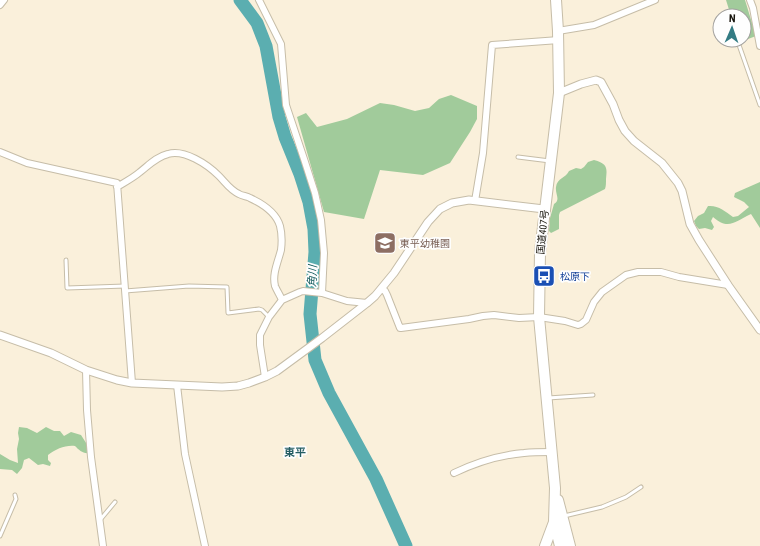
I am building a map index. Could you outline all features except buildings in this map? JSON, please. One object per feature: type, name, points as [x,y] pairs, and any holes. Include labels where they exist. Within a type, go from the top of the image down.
[{"type":"highway","name":"国道407号","points":[[556,0],[559,36],[559,93],[540,252],[539,317],[558,519]]},
{"type":"highway","points":[[558,519],[567,543]]},
{"type":"highway","points":[[545,546],[558,519]]},
{"type":"highway","points":[[558,519],[560,546]]},
{"type":"street","points":[[0,5],[4,0]]},
{"type":"street","points":[[259,0],[281,44],[286,105],[315,193],[321,220],[324,253],[321,292]]},
{"type":"street","points":[[475,201],[483,153],[492,45],[559,36],[594,25],[655,0]]},
{"type":"street","points":[[750,0],[753,8],[760,46]]},
{"type":"street","points":[[559,93],[596,80],[601,82],[625,131],[634,141],[662,163],[678,182],[682,191],[690,224],[728,285],[760,330]]},
{"type":"street","points":[[0,152],[27,163],[117,183],[132,383]]},
{"type":"street","points":[[117,187],[140,173],[154,161],[167,154],[185,154],[197,160],[218,175],[227,186],[239,195],[250,198],[268,209],[275,216],[280,226],[282,239],[274,275],[275,286],[282,300]]},
{"type":"street","points":[[0,335],[50,353],[86,370],[132,383],[229,387],[249,383],[277,371],[367,303],[394,273],[428,222],[440,209],[452,203],[475,201],[544,209]]},
{"type":"street","points":[[381,289],[387,294],[401,328],[494,315],[519,318],[539,317],[565,321],[578,325],[583,324],[594,302],[602,292],[626,275],[638,272],[661,272],[679,277],[728,285]]},
{"type":"street","points":[[265,377],[260,340],[269,317],[282,300],[300,292],[321,292],[334,298],[367,303]]},
{"type":"street","points":[[86,370],[87,410],[103,546]]},
{"type":"street","points":[[178,385],[185,454],[205,546]]},
{"type":"street","points":[[454,473],[470,465],[492,459],[522,453],[552,452]]},
{"type":"lane","points":[[739,48],[760,105]]},
{"type":"lane","points":[[518,157],[551,162]]},
{"type":"lane","points":[[66,260],[68,288],[189,286],[227,287],[228,313],[259,309],[269,317]]},
{"type":"lane","points":[[547,398],[593,395]]},
{"type":"lane","points":[[558,519],[602,507],[626,497],[641,487]]},
{"type":"lane","points":[[0,536],[16,499],[15,494]]},
{"type":"lane","points":[[99,521],[115,502]]},
{"type":"green space","points":[[726,0],[745,0],[747,8],[728,8]]},
{"type":"green space","points":[[752,23],[756,36],[752,38]]},
{"type":"green space","points":[[451,95],[477,106],[477,119],[450,163],[423,175],[380,170],[364,219],[324,212],[297,117],[306,113],[317,127],[347,119],[380,103],[415,111],[429,108],[439,99]]},
{"type":"green space","points":[[594,160],[602,163],[606,167],[607,172],[605,189],[560,212],[559,229],[551,233],[549,231],[550,218],[554,204],[557,201],[556,187],[558,182],[569,171],[576,168],[581,169],[588,162]]},
{"type":"green space","points":[[760,182],[760,228],[751,214],[736,222],[728,224],[723,223],[713,217],[711,221],[714,227],[712,230],[705,228],[699,229],[696,226],[694,221],[698,216],[704,213],[708,206],[718,207],[733,217],[738,216],[749,207],[744,202],[734,197],[735,193]]},
{"type":"green space","points":[[19,427],[27,428],[37,433],[46,427],[54,431],[60,431],[64,436],[71,432],[81,435],[88,446],[89,453],[83,452],[75,446],[68,446],[57,449],[48,455],[48,460],[51,463],[50,466],[43,464],[38,465],[29,458],[24,460],[22,468],[17,474],[12,470],[0,469],[0,454],[18,463],[17,449]]},
{"type":"waterway","name":"角川","points":[[240,0],[257,23],[266,46],[279,117],[309,202],[314,229],[315,252],[310,314],[315,360],[329,393],[376,479],[406,546]]},
{"type":"place","name":"東平幼稚園","points":[[385,243]]},
{"type":"place","name":"松原下","points":[[544,276]]},
{"type":"district","name":"東平","points":[[295,452]]}]
